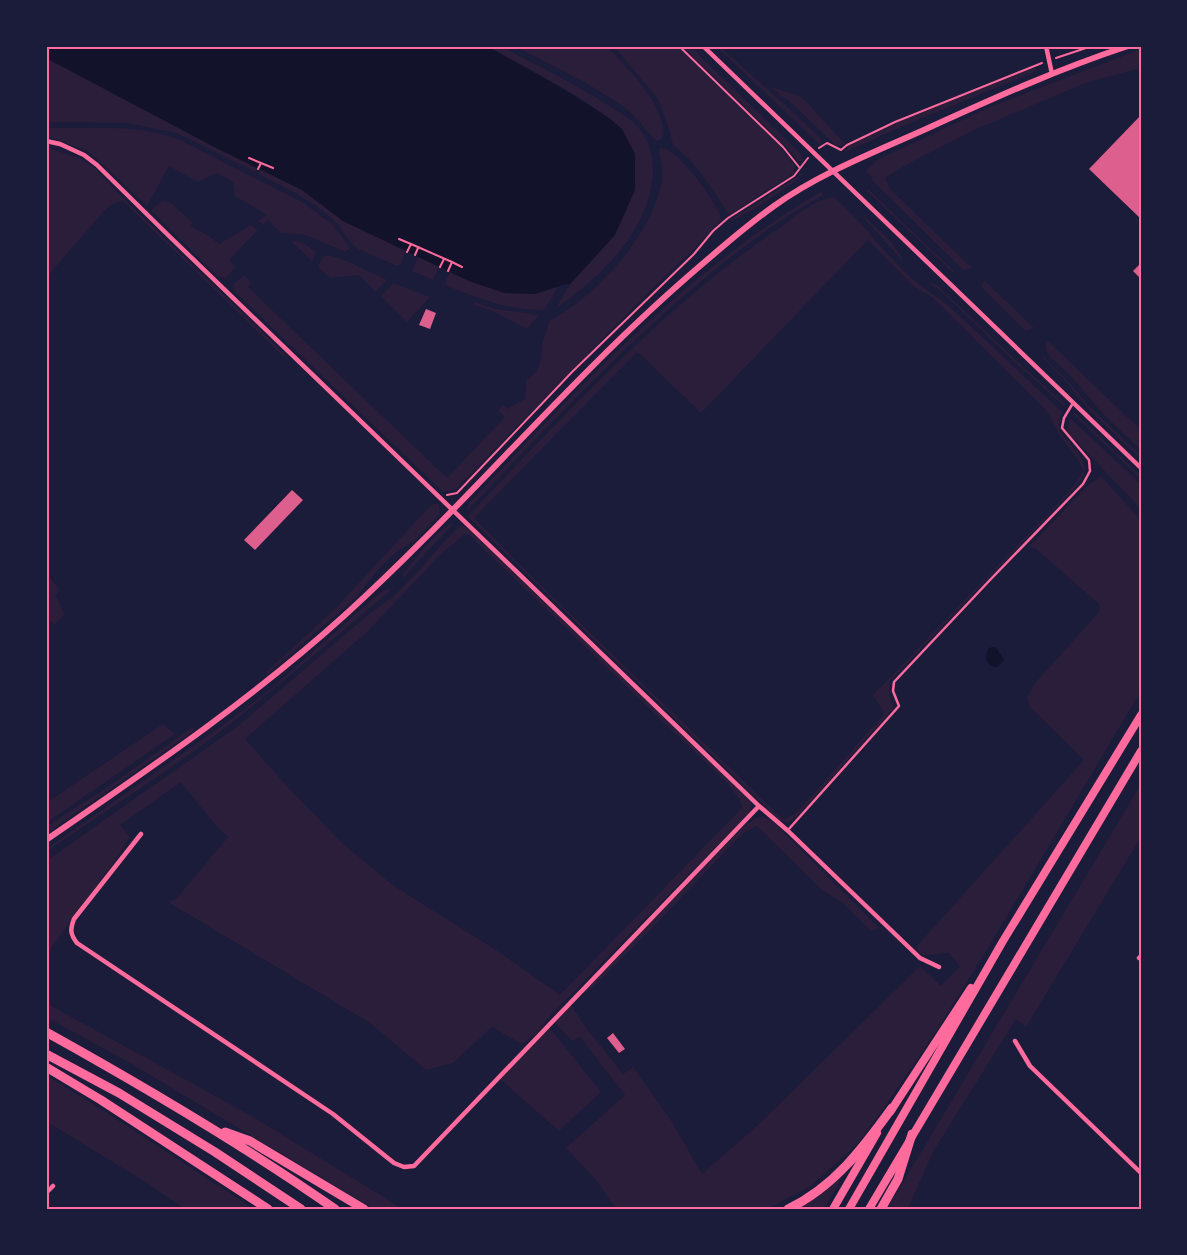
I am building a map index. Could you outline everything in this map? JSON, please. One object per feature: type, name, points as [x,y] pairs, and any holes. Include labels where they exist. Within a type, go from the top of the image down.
[{"type":"highway","points":[[849,1209],[1003,941],[1141,715]]},
{"type":"highway","points":[[869,1209],[1141,751]]},
{"type":"highway","points":[[788,1209],[818,1192],[860,1151],[892,1108],[1003,941]]},
{"type":"highway","points":[[46,1032],[210,1127],[334,1209]]},
{"type":"highway","points":[[46,1054],[119,1093],[215,1152],[301,1209]]},
{"type":"highway","points":[[46,1067],[101,1100],[268,1209]]},
{"type":"highway","points":[[833,1209],[892,1108]]},
{"type":"highway","points":[[210,1127],[250,1141],[364,1209]]},
{"type":"highway","points":[[881,1209],[898,1179],[912,1134]]},
{"type":"highway","points":[[196,1163],[257,1209]]},
{"type":"main road","points":[[46,840],[177,749],[257,689],[346,614],[391,572],[587,370],[653,306],[717,251],[776,205],[833,172],[1052,74],[1128,46]]},
{"type":"street","points":[[703,46],[1141,468]]},
{"type":"street","points":[[1046,46],[1052,74]]},
{"type":"street","points":[[46,141],[60,144],[84,155],[97,165],[759,806],[787,830],[920,958],[939,968]]},
{"type":"street","points":[[141,834],[74,918],[70,927],[76,943],[333,1114],[394,1163],[404,1167],[414,1166],[759,806]]},
{"type":"street","points":[[1015,1041],[1030,1066],[1141,1173]]},
{"type":"street","points":[[46,1193],[53,1186]]},
{"type":"lane","points":[[787,830],[899,706],[893,691],[894,682],[988,581],[1083,484],[1090,471],[1089,460],[1062,428],[1064,418],[1073,403]]},
{"type":"path","points":[[679,46],[783,148],[799,167]]},
{"type":"path","points":[[827,143],[841,150],[847,145],[895,122],[1049,60],[1092,46]]},
{"type":"path","points":[[249,158],[273,168]]},
{"type":"path","points":[[258,169],[261,163]]},
{"type":"path","points":[[399,239],[462,267]]},
{"type":"path","points":[[408,252],[411,244]]},
{"type":"path","points":[[415,256],[419,248]]},
{"type":"path","points":[[440,267],[444,259]]},
{"type":"path","points":[[448,271],[452,262]]},
{"type":"shaded area","points":[[46,46],[487,46],[562,88],[609,118],[622,129],[635,154],[635,190],[615,235],[570,284],[535,294],[504,293],[469,281],[343,221],[302,190],[216,148],[46,58]]},
{"type":"shaded area","points":[[487,46],[501,46],[598,99],[633,122],[643,134],[650,148],[653,162],[653,177],[650,192],[646,207],[632,234],[598,275],[556,308],[570,284],[615,235],[622,129],[591,105],[557,84]]},
{"type":"shaded area","points":[[515,46],[606,46],[624,64],[654,102],[663,128],[661,139],[657,141],[653,138],[623,106],[584,82]]},
{"type":"shaded area","points":[[614,46],[677,46],[780,146],[795,166],[793,174],[729,215],[690,160],[673,145],[658,99]]},
{"type":"shaded area","points":[[682,46],[690,46],[800,153],[803,160],[801,162],[798,161]]},
{"type":"shaded area","points":[[716,46],[719,46],[796,114],[820,138],[821,143],[819,144]]},
{"type":"shaded area","points":[[1141,49],[1141,68],[1088,82],[972,131],[904,166],[885,178],[891,190],[972,268],[963,270],[872,180],[866,171],[877,160],[990,107]]},
{"type":"shaded area","points":[[46,58],[257,168],[255,172],[177,133],[127,123],[47,122]]},
{"type":"shaded area","points":[[1040,67],[1032,73],[898,128],[846,152],[848,146],[903,120],[1026,70]]},
{"type":"shaded area","points":[[771,87],[802,97],[845,144],[838,146],[834,144],[788,100]]},
{"type":"shaded area","points":[[46,128],[131,129],[147,131],[180,140],[302,202],[332,224],[349,246],[349,249],[345,252],[306,235],[281,233],[268,220],[263,225],[258,221],[267,215],[235,196],[233,182],[217,173],[198,182],[169,166],[147,206],[88,151],[46,136]]},
{"type":"shaded area","points":[[46,147],[81,159],[96,169],[122,197],[286,355],[284,357],[123,201],[112,204],[105,210],[46,278]]},
{"type":"shaded area","points":[[661,148],[669,150],[687,166],[705,189],[722,219],[455,490],[443,492],[235,292],[233,285],[244,275],[251,283],[248,287],[447,478],[505,417],[498,410],[503,405],[507,409],[525,399],[526,381],[537,371],[541,359],[543,341],[550,320],[568,310],[586,296],[621,260],[636,239],[649,218],[658,197],[662,177],[659,150]]},
{"type":"shaded area","points":[[260,169],[303,190],[343,221],[406,251],[401,264],[397,266],[358,249],[324,212],[296,194],[258,174]]},
{"type":"shaded area","points":[[800,173],[802,174],[796,181],[758,207],[730,220],[797,177]]},
{"type":"shaded area","points":[[869,190],[956,273],[952,272],[867,191]]},
{"type":"shaded area","points":[[822,191],[823,195],[782,220],[742,248],[668,310],[591,383],[467,511],[471,501],[552,416],[679,294],[772,222]]},
{"type":"shaded area","points":[[834,197],[845,207],[905,272],[948,305],[1062,412],[1059,423],[1060,431],[1080,456],[1085,468],[1081,479],[1069,494],[890,681],[889,694],[894,708],[803,810],[787,823],[778,819],[468,516],[579,400],[657,326],[739,257],[806,208],[827,198]],"holes":[[[868,240],[913,286],[932,297],[1042,406],[1050,416],[1060,436],[1076,456],[1083,470],[1067,494],[873,695],[885,713],[796,813],[784,820],[522,567],[474,518],[636,353],[640,354],[701,413]]]},
{"type":"shaded area","points":[[162,201],[170,202],[192,222],[191,226],[219,244],[251,225],[258,230],[229,260],[236,267],[226,278],[218,277],[151,210]]},
{"type":"shaded area","points":[[864,218],[890,241],[902,260]]},
{"type":"shaded area","points":[[291,241],[302,242],[316,252],[312,261]]},
{"type":"shaded area","points":[[328,255],[347,261],[387,280],[376,292],[359,275],[330,278],[318,267],[323,257]]},
{"type":"shaded area","points":[[418,257],[439,267],[433,280],[412,271]]},
{"type":"shaded area","points":[[450,272],[469,281],[535,294],[558,287],[544,310],[531,310],[494,303],[447,286],[445,283]]},
{"type":"shaded area","points":[[984,280],[1034,328],[1026,331],[983,289]]},
{"type":"shaded area","points":[[393,283],[430,297],[407,322],[381,296]]},
{"type":"shaded area","points":[[929,283],[937,285],[1065,404],[1064,406],[942,292]]},
{"type":"shaded area","points":[[475,302],[495,309],[539,315],[527,329],[494,312],[474,305]]},
{"type":"shaded area","points":[[1048,341],[1141,430],[1141,450],[1102,413],[1069,374],[1050,357],[1046,350]]},
{"type":"shaded area","points":[[1044,357],[1090,407],[1141,456],[1141,459],[1090,411]]},
{"type":"shaded area","points":[[1074,412],[1141,476],[1141,479],[1073,414]]},
{"type":"shaded area","points":[[1070,418],[1141,484],[1141,509],[1067,431]]},
{"type":"shaded area","points":[[1101,476],[1141,520],[1141,691],[937,1030],[857,1144],[811,1186],[767,1209],[616,1209],[596,1180],[566,1148],[625,1095],[580,1037],[572,1041],[555,1023],[570,1004],[587,1029],[623,1074],[633,1067],[672,1122],[702,1174],[758,1125],[920,966],[941,986],[960,967],[949,953],[926,955],[922,954],[916,947],[1084,760],[1029,706],[1027,698],[1035,683],[1099,612],[1100,605],[1035,548],[1029,547],[1087,486]]},
{"type":"shaded area","points":[[439,504],[440,514],[415,540],[396,552],[377,571],[356,598],[267,674],[266,672],[332,612],[430,506]]},
{"type":"shaded area","points":[[454,523],[404,577],[402,575],[426,545],[441,531]]},
{"type":"shaded area","points":[[461,525],[466,527],[746,796],[751,803],[750,812],[549,1017],[536,1034],[522,1044],[492,1027],[453,1063],[426,1070],[370,1023],[168,902],[176,899],[228,837],[212,821],[181,782],[120,825],[130,837],[46,955],[46,861],[238,726],[369,614],[395,595]],"holes":[[[468,534],[728,784],[740,800],[742,807],[560,995],[496,950],[394,886],[342,843],[245,739],[368,631],[442,553],[464,535]]]},
{"type":"shaded area","points":[[46,573],[60,590],[55,595],[65,614],[54,625],[46,616]]},
{"type":"shaded area","points":[[389,588],[391,590],[347,628],[212,738],[46,852],[46,849],[226,723],[272,688],[377,595]]},
{"type":"shaded area","points":[[995,647],[1004,660],[997,667],[991,666],[986,660],[989,648]]},
{"type":"shaded area","points":[[163,724],[175,734],[46,823],[46,803]]},
{"type":"shaded area","points":[[192,727],[195,728],[194,731],[46,834],[46,827],[115,782]]},
{"type":"shaded area","points":[[1141,784],[1141,837],[1026,1027],[1016,1019],[933,1152],[909,1206],[906,1209],[887,1209]]},
{"type":"shaded area","points":[[756,818],[769,819],[776,825],[879,928],[871,931],[844,904],[821,889],[757,826],[742,834],[590,990],[578,997],[744,826]]},
{"type":"shaded area","points":[[46,1003],[250,1115],[403,1209],[374,1209],[130,1063],[46,1017]]},
{"type":"shaded area","points":[[549,1027],[601,1092],[559,1131],[500,1079]]},
{"type":"shaded area","points":[[46,1075],[254,1209],[185,1209],[147,1183],[46,1121]]},
{"type":"shaded area","points":[[839,1179],[840,1181],[824,1209],[796,1209],[827,1189]]},
{"type":"building","points":[[1141,115],[1141,219],[1089,169]]},
{"type":"building","points":[[1141,263],[1141,279],[1133,271]]},
{"type":"building","points":[[426,309],[436,313],[430,329],[419,325]]},
{"type":"building","points":[[292,490],[303,500],[255,550],[244,540]]},
{"type":"building","points":[[613,1033],[625,1049],[619,1053],[607,1038]]}]
